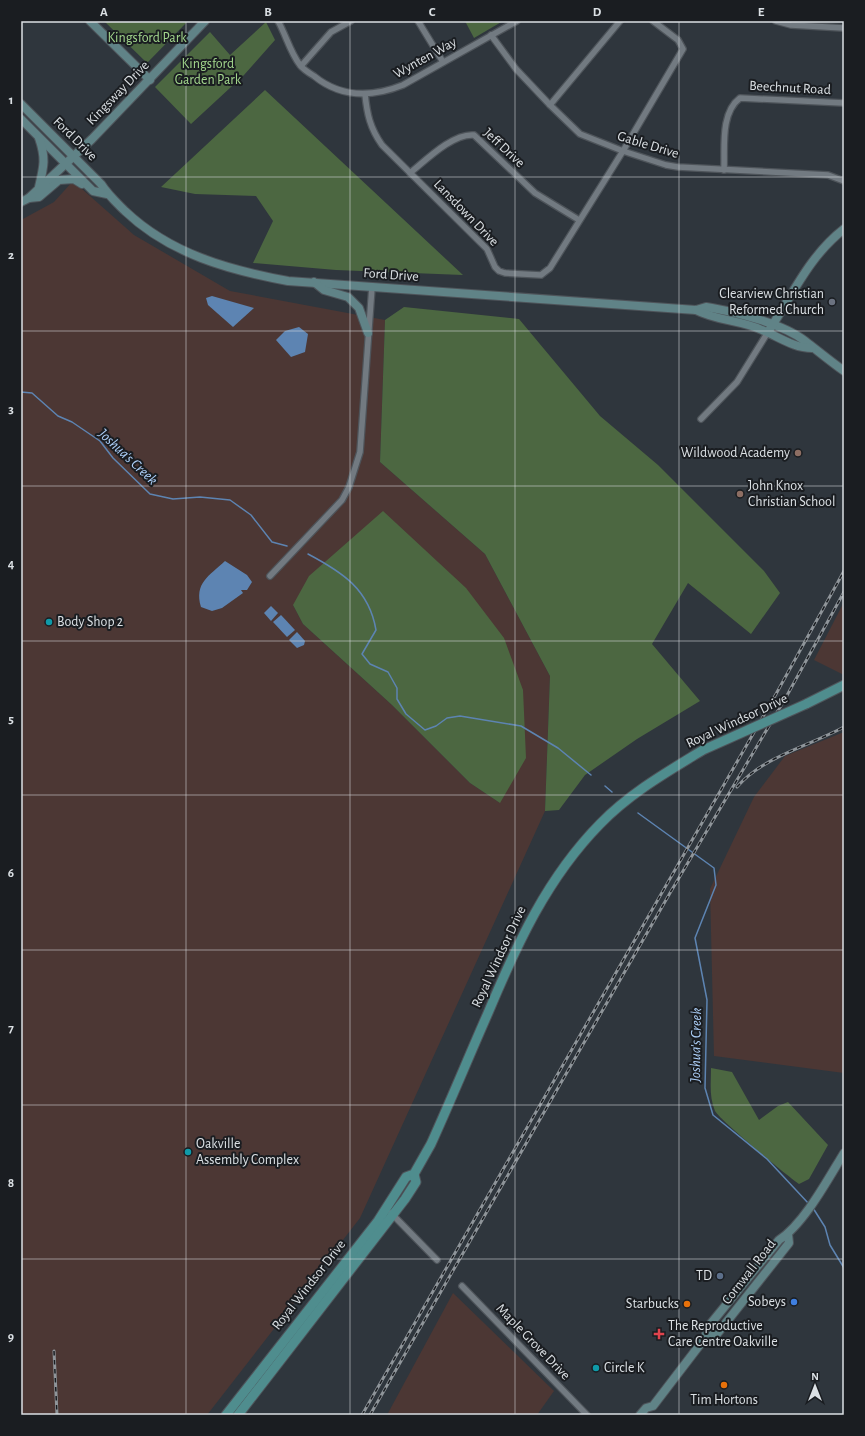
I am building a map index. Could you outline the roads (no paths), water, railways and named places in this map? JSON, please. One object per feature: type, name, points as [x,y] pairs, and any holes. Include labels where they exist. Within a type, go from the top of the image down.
[{"type":"main road","points":[[90,21],[150,80]]},
{"type":"main road","name":"Kingsway Drive","points":[[29,198],[65,162],[92,139],[205,21]]},
{"type":"main road","name":"Ford Drive","points":[[21,104],[102,184],[107,194],[152,234],[183,251],[245,273],[288,281],[696,310],[706,308],[732,312],[773,325],[804,340],[812,348],[844,371]]},
{"type":"main road","name":"Ford Drive","points":[[21,119],[93,191],[107,194]]},
{"type":"main road","points":[[38,136],[44,153],[45,162],[39,188]]},
{"type":"main road","points":[[21,202],[29,198],[39,197],[55,182],[66,178],[74,179],[90,188]]},
{"type":"main road","points":[[768,332],[811,263],[823,247],[844,229]]},
{"type":"main road","points":[[313,282],[324,290],[348,297],[359,308],[368,333]]},
{"type":"main road","name":"Ford Drive","points":[[696,310],[707,316],[754,327],[768,332],[800,348],[812,348]]},
{"type":"main road","name":"Royal Windsor Drive","points":[[226,1415],[387,1207],[406,1177],[414,1174],[434,1137],[517,945],[560,871],[600,823],[647,783],[703,750],[806,704],[844,685]]},
{"type":"main road","name":"Cornwall Road","points":[[640,1415],[646,1408],[653,1406],[705,1338],[708,1327],[779,1240],[788,1234],[801,1218],[844,1153]]},
{"type":"main road","name":"Royal Windsor Drive","points":[[238,1415],[393,1216],[416,1182],[414,1174]]},
{"type":"main road","points":[[653,1406],[654,1415]]},
{"type":"street","name":"Wynten Way","points":[[278,21],[301,66],[324,84],[347,93],[365,94],[388,91],[403,85],[517,21]]},
{"type":"street","points":[[301,66],[331,32],[351,21]]},
{"type":"street","points":[[418,21],[443,62]]},
{"type":"street","points":[[550,105],[620,21]]},
{"type":"street","name":"Lansdown Drive","points":[[365,94],[367,117],[373,133],[382,145],[487,249],[495,267],[505,273],[541,275],[547,272],[623,152],[682,49],[678,40],[654,21]]},
{"type":"street","points":[[776,21],[791,25],[844,28]]},
{"type":"street","name":"Gable Drive","points":[[491,35],[516,69],[580,134],[623,152],[666,165],[724,170],[828,175],[844,180]]},
{"type":"street","name":"Beechnut Road","points":[[724,170],[726,124],[731,108],[740,98],[844,103]]},
{"type":"street","name":"Jeff Drive","points":[[410,173],[436,152],[460,137],[474,135],[535,192],[579,220]]},
{"type":"street","points":[[270,576],[342,500],[349,487],[360,452],[372,286]]},
{"type":"street","points":[[701,419],[737,382],[768,332]]},
{"type":"street","points":[[387,1207],[393,1216],[437,1260]]},
{"type":"street","name":"Maple Grove Drive","points":[[462,1286],[587,1415]]},
{"type":"water","points":[[212,296],[254,308],[233,327],[208,305],[206,298]]},
{"type":"water","points":[[299,327],[308,334],[305,352],[291,357],[276,340],[285,331]]},
{"type":"water","points":[[225,561],[247,575],[252,582],[247,590],[241,590],[243,593],[222,608],[212,611],[201,607],[199,599],[201,586],[204,581]]},
{"type":"water","points":[[271,606],[278,613],[271,621],[264,613]]},
{"type":"water","points":[[281,615],[295,630],[287,637],[273,622]]},
{"type":"water","points":[[297,632],[305,641],[304,645],[297,648],[289,640]]},
{"type":"waterway","name":"Joshua's Creek","points":[[21,392],[32,393],[58,416],[72,422],[100,441],[113,458],[150,494],[173,499],[200,497],[230,500],[251,515],[272,542],[287,546]]},
{"type":"waterway","name":"Joshua's Creek","points":[[308,554],[343,575],[352,583],[367,603],[376,630],[362,654],[370,664],[388,672],[397,688],[397,699],[406,714],[425,730],[436,726],[447,718],[460,716],[521,726],[558,748],[591,775]]},
{"type":"waterway","name":"Joshua's Creek","points":[[605,786],[612,792]]},
{"type":"waterway","name":"Joshua's Creek","points":[[638,813],[714,868],[716,885],[695,938],[707,1000],[705,1088],[713,1115],[767,1159],[809,1204]]},
{"type":"waterway","name":"Joshua's Creek","points":[[813,1208],[825,1227],[830,1245],[844,1268]]},
{"type":"railway","points":[[362,1415],[776,694],[844,571]]},
{"type":"railway","points":[[370,1415],[670,893],[785,699],[844,592]]},
{"type":"railway","points":[[737,787],[748,776],[773,759],[844,727]]},
{"type":"railway","points":[[54,1351],[57,1415]]},
{"type":"place","name":"Clearview Christian Reformed Church","points":[[832,302]]},
{"type":"place","name":"Wildwood Academy","points":[[798,453]]},
{"type":"place","name":"John Knox Christian School","points":[[740,494]]},
{"type":"place","name":"Body Shop 2","points":[[49,622]]},
{"type":"place","name":"Oakville Assembly Complex","points":[[188,1152]]},
{"type":"place","name":"TD","points":[[720,1276]]},
{"type":"place","name":"Sobeys","points":[[794,1302]]},
{"type":"place","name":"Starbucks","points":[[687,1304]]},
{"type":"place","name":"The Reproductive Care Centre Oakville","points":[[659,1334]]},
{"type":"place","name":"Circle K","points":[[596,1368]]},
{"type":"place","name":"Tim Hortons","points":[[724,1385]]},
{"type":"park label","name":"Kingsford Park","points":[[147,38]]},
{"type":"park label","name":"Kingsford Garden Park","points":[[208,72]]}]
